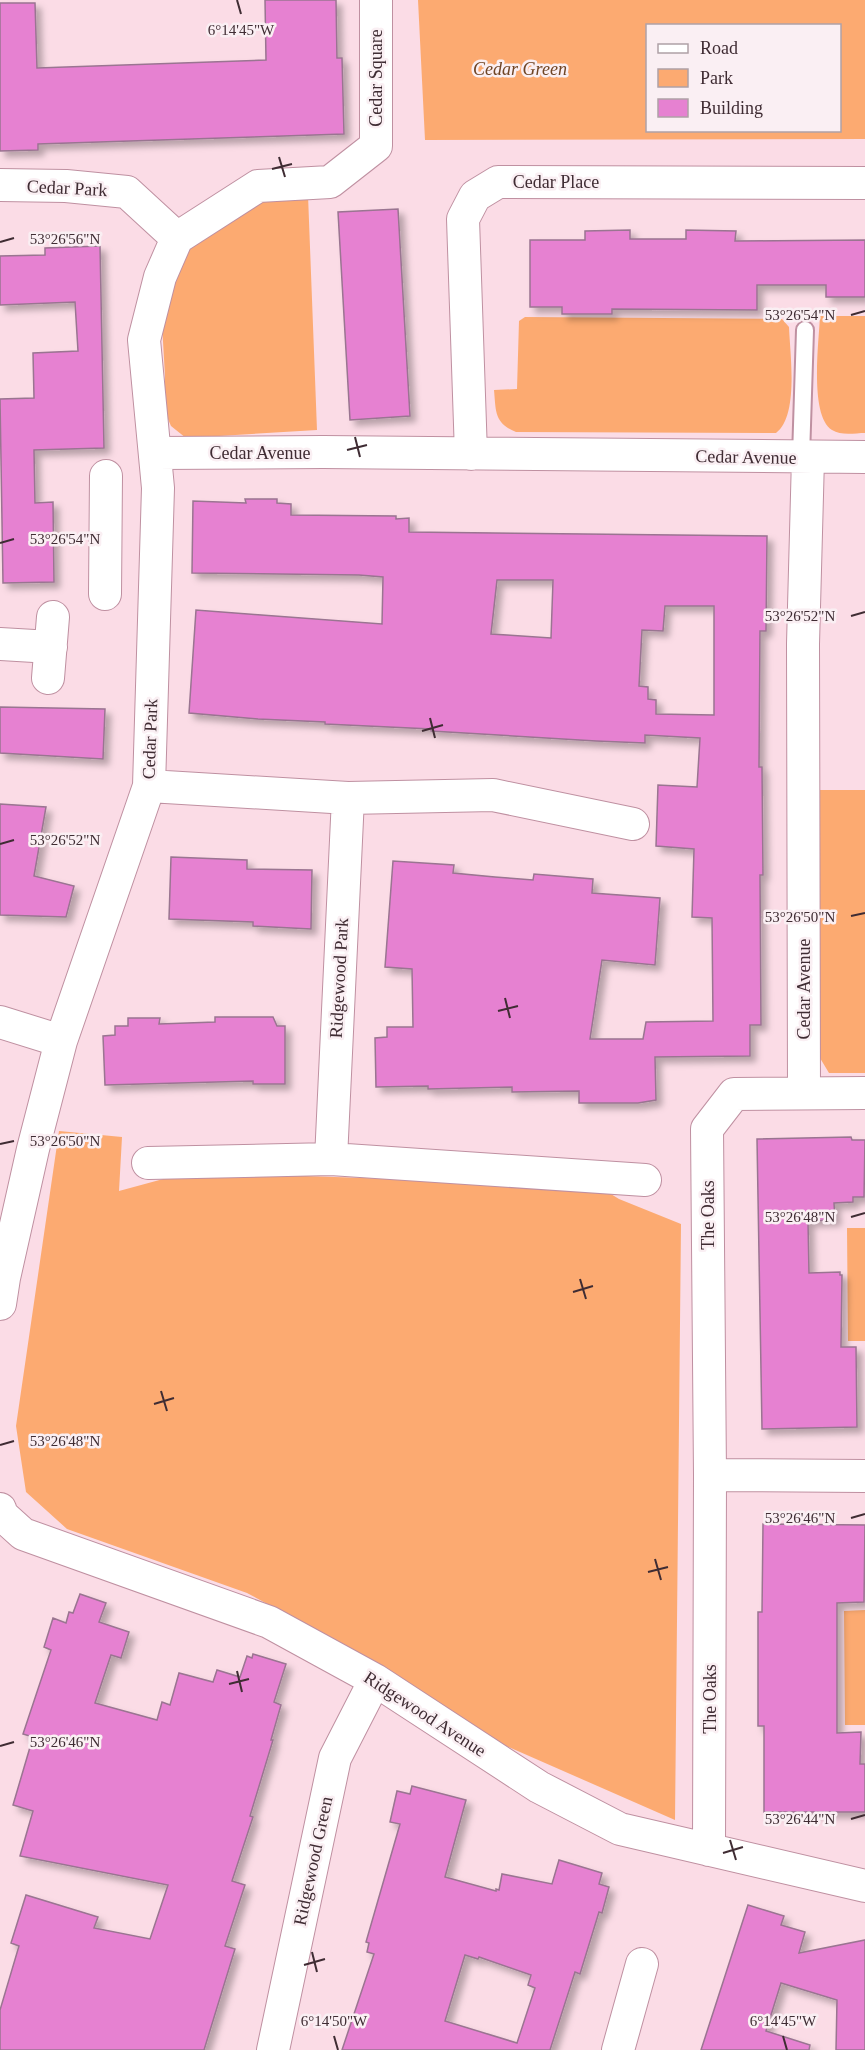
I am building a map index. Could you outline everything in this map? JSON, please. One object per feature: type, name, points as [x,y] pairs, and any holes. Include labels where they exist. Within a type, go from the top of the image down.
[{"type":"street","name":"Cedar Square","points":[[177,238],[258,186],[330,182],[376,146],[376,0]]},
{"type":"street","name":"Cedar Place","points":[[471,454],[463,219],[475,196],[498,182],[865,183]]},
{"type":"street","name":"Cedar Park","points":[[0,185],[66,186],[127,192],[177,238],[160,277],[144,340],[158,488],[149,786],[61,1041]]},
{"type":"street","name":"Cedar Avenue","points":[[156,453],[805,457],[804,1093]]},
{"type":"street","points":[[805,457],[865,457]]},
{"type":"street","points":[[105,594],[106,476]]},
{"type":"street","points":[[105,534],[157,531]]},
{"type":"street","points":[[0,644],[52,632],[48,678]]},
{"type":"street","points":[[149,786],[348,798],[494,795],[633,824]]},
{"type":"street","name":"Ridgewood Park","points":[[331,1159],[348,798]]},
{"type":"street","points":[[0,1022],[61,1041],[33,1149],[0,1304]]},
{"type":"street","name":"The Oaks","points":[[709,1850],[710,1475],[707,1129],[734,1094],[865,1092]]},
{"type":"street","points":[[148,1163],[331,1159],[645,1180]]},
{"type":"street","points":[[710,1475],[865,1476]]},
{"type":"street","name":"Ridgewood Avenue","points":[[0,1509],[2,1515],[24,1534],[269,1622],[375,1680],[539,1787],[620,1829],[865,1886]]},
{"type":"street","name":"Ridgewood Green","points":[[273,2050],[335,1758],[375,1680]]},
{"type":"street","points":[[618,2050],[642,1964]]},
{"type":"lane","points":[[805,330],[805,457]]},
{"type":"green space","name":"Cedar Green","points":[[418,0],[865,0],[865,139],[425,140]]},
{"type":"green space","points":[[271,195],[308,195],[317,430],[186,438],[171,426],[164,410],[162,324],[182,257],[215,225]]},
{"type":"green space","points":[[820,316],[865,316],[865,433],[848,434],[832,430],[825,422],[820,410],[817,359]]},
{"type":"green space","points":[[525,317],[782,319],[789,327],[791,353],[792,384],[788,413],[783,425],[776,433],[516,432],[500,420],[496,410],[494,390],[517,389],[519,321]]},
{"type":"green space","points":[[820,790],[865,790],[865,1073],[829,1073],[817,1053]]},
{"type":"green space","points":[[59,1131],[122,1137],[119,1191],[189,1172],[598,1186],[619,1199],[681,1224],[675,1820],[504,1745],[386,1668],[247,1593],[67,1529],[26,1492],[16,1426]]},
{"type":"green space","points":[[847,1228],[865,1228],[865,1341],[848,1341]]},
{"type":"green space","points":[[865,1610],[865,1725],[845,1725],[844,1611]]},
{"type":"building","points":[[265,0],[336,0],[337,58],[342,58],[344,134],[38,144],[38,150],[0,151],[0,3],[35,3],[37,68],[266,60]]},
{"type":"building","points":[[398,209],[410,416],[350,420],[338,212]]},
{"type":"building","points":[[630,230],[630,239],[686,239],[686,230],[736,231],[735,241],[865,240],[865,297],[826,297],[826,285],[757,285],[757,310],[612,309],[612,314],[562,314],[562,307],[530,307],[530,240],[585,240],[585,231]]},
{"type":"building","points":[[100,246],[104,448],[34,450],[35,503],[53,502],[54,582],[3,583],[0,399],[34,398],[33,353],[78,351],[75,302],[0,305],[0,256],[45,255],[45,248]]},
{"type":"building","points":[[245,499],[277,499],[277,503],[291,504],[291,515],[409,518],[409,532],[767,536],[766,631],[760,631],[759,767],[762,767],[763,875],[760,875],[761,1025],[750,1025],[750,1056],[655,1057],[656,1100],[638,1103],[579,1103],[579,1091],[512,1092],[512,1087],[428,1089],[428,1086],[376,1087],[375,1038],[387,1037],[387,1027],[413,1027],[412,969],[385,967],[393,861],[454,865],[453,873],[495,877],[533,880],[534,874],[593,879],[592,893],[660,898],[655,965],[602,960],[590,1039],[643,1039],[646,1022],[713,1021],[712,918],[692,917],[694,849],[656,846],[658,785],[697,787],[700,738],[645,735],[645,743],[596,741],[189,713],[196,610],[382,624],[383,577],[192,573],[193,501],[246,503]],"holes":[[[497,580],[553,580],[551,638],[491,634]],[[665,606],[714,606],[714,715],[656,714],[656,700],[648,699],[648,687],[639,686],[642,630],[663,631]]]},
{"type":"building","points":[[0,707],[105,709],[103,759],[0,753]]},
{"type":"building","points":[[0,804],[46,807],[34,876],[74,886],[66,917],[0,915]]},
{"type":"building","points":[[171,857],[247,860],[247,869],[312,870],[311,929],[253,926],[253,922],[169,919]]},
{"type":"building","points":[[215,1017],[273,1017],[277,1026],[285,1026],[285,1084],[253,1084],[253,1081],[105,1085],[103,1036],[115,1035],[115,1026],[128,1026],[128,1018],[160,1018],[159,1024],[215,1022]]},
{"type":"building","points":[[851,1137],[852,1140],[865,1140],[864,1197],[853,1197],[853,1202],[834,1203],[835,1220],[808,1221],[809,1273],[840,1272],[842,1275],[841,1347],[856,1347],[857,1427],[762,1429],[757,1139]]},
{"type":"building","points":[[763,1524],[865,1525],[864,1602],[837,1603],[837,1733],[861,1732],[860,1764],[865,1764],[865,1812],[764,1812],[764,1726],[758,1726],[758,1612],[762,1612]]},
{"type":"building","points":[[80,1594],[106,1603],[99,1622],[129,1632],[121,1658],[111,1655],[95,1703],[157,1720],[162,1702],[170,1705],[179,1673],[213,1682],[217,1670],[240,1677],[247,1656],[252,1658],[253,1654],[286,1664],[274,1702],[281,1705],[271,1740],[273,1740],[250,1816],[253,1817],[232,1881],[245,1885],[225,1946],[235,1949],[204,2050],[0,2050],[0,2010],[19,1946],[11,1943],[26,1895],[98,1917],[94,1928],[150,1939],[168,1885],[20,1856],[33,1811],[13,1805],[33,1737],[23,1734],[51,1650],[44,1647],[53,1618],[66,1623],[69,1612],[73,1613]]},
{"type":"building","points":[[412,1786],[466,1800],[445,1877],[496,1891],[496,1889],[499,1890],[502,1874],[552,1884],[559,1860],[602,1873],[599,1884],[609,1887],[602,1913],[599,1912],[580,1974],[575,1972],[550,2050],[342,2050],[374,1954],[367,1952],[369,1943],[366,1942],[400,1824],[390,1822],[397,1791],[410,1794]],"holes":[[[465,1955],[478,1959],[479,1957],[531,1975],[528,1985],[535,1988],[517,2043],[445,2021]]]},
{"type":"building","points":[[748,1905],[784,1916],[781,1925],[805,1932],[799,1953],[865,1940],[865,2050],[836,2050],[837,2000],[781,1983],[766,2031],[810,2045],[809,2050],[701,2050]]}]
